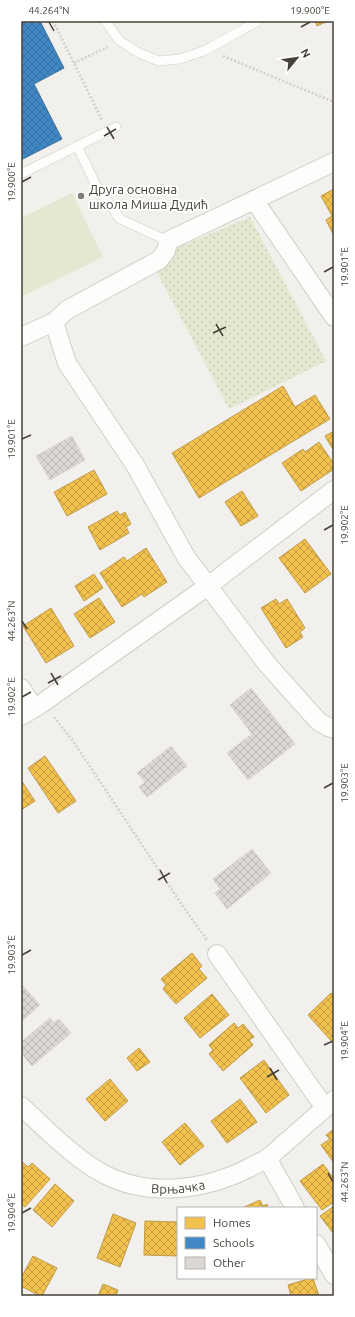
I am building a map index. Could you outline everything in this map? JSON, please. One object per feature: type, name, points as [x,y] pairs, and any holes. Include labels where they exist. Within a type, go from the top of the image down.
[{"type":"street","points":[[21,337],[54,322],[67,310],[159,260],[166,251],[168,241],[334,162]]},
{"type":"street","points":[[254,200],[334,317]]},
{"type":"street","points":[[54,322],[67,363],[135,465],[186,557],[267,664],[318,721],[334,728]]},
{"type":"street","points":[[21,688],[32,709],[208,586],[334,490]]},
{"type":"street","points":[[217,954],[330,1104]]},
{"type":"street","name":"Врњачка","points":[[21,1106],[74,1153],[99,1172],[131,1185],[163,1189],[188,1188],[212,1183],[267,1158],[330,1104]]},
{"type":"street","points":[[267,1158],[294,1207]]},
{"type":"street","points":[[317,1246],[334,1276]]},
{"type":"lane","points":[[105,21],[120,41],[139,53],[159,61],[180,59],[206,50],[258,21]]},
{"type":"lane","points":[[21,174],[112,129]]},
{"type":"lane","points":[[77,146],[98,189],[120,219],[168,241]]},
{"type":"path","points":[[53,21],[74,63],[112,129]]},
{"type":"path","points":[[74,63],[120,41]]},
{"type":"path","points":[[206,50],[334,102]]},
{"type":"path","points":[[32,709],[58,720],[73,740],[186,911],[217,954]]},
{"type":"green space","points":[[72,193],[103,257],[21,297],[21,218]]},
{"type":"green space","points":[[250,217],[326,361],[229,409],[150,259]]},
{"type":"building: Homes","points":[[315,21],[328,21],[317,26]]},
{"type":"building: Homes","points":[[334,189],[334,236],[326,220],[332,216],[321,196]]},
{"type":"building: Homes","points":[[283,386],[295,407],[315,395],[330,419],[199,498],[172,453]]},
{"type":"building: Homes","points":[[334,431],[334,451],[325,436]]},
{"type":"building: Homes","points":[[319,442],[334,464],[334,469],[301,491],[282,463],[303,449],[305,452]]},
{"type":"building: Homes","points":[[94,470],[107,494],[67,516],[54,492]]},
{"type":"building: Homes","points":[[242,491],[258,516],[241,526],[225,502]]},
{"type":"building: Homes","points":[[117,511],[120,515],[125,512],[131,524],[126,527],[129,533],[100,550],[88,527]]},
{"type":"building: Homes","points":[[305,539],[331,574],[305,593],[279,558]]},
{"type":"building: Homes","points":[[146,548],[167,582],[144,597],[142,594],[122,607],[100,573],[124,557],[127,561]]},
{"type":"building: Homes","points":[[94,574],[103,588],[84,601],[75,586]]},
{"type":"building: Homes","points":[[99,598],[115,622],[90,638],[74,614]]},
{"type":"building: Homes","points":[[276,599],[279,604],[287,599],[305,628],[300,632],[303,637],[286,648],[261,608]]},
{"type":"building: Homes","points":[[51,608],[74,646],[46,663],[23,626]]},
{"type":"building: Homes","points":[[45,756],[76,801],[58,813],[28,768]]},
{"type":"building: Homes","points":[[21,780],[35,801],[21,810]]},
{"type":"building: Homes","points":[[192,953],[202,966],[199,969],[207,978],[176,1004],[163,989],[166,985],[161,979]]},
{"type":"building: Homes","points":[[331,993],[334,996],[334,1044],[308,1015]]},
{"type":"building: Homes","points":[[212,994],[229,1015],[200,1038],[184,1018]]},
{"type":"building: Homes","points":[[234,1023],[238,1028],[243,1024],[254,1037],[249,1040],[253,1045],[223,1071],[209,1054],[213,1050],[209,1045]]},
{"type":"building: Homes","points":[[139,1048],[150,1062],[137,1071],[127,1058]]},
{"type":"building: Homes","points":[[264,1060],[289,1095],[266,1113],[240,1078]]},
{"type":"building: Homes","points":[[110,1079],[128,1101],[105,1121],[86,1099]]},
{"type":"building: Homes","points":[[240,1099],[257,1122],[227,1143],[211,1121]]},
{"type":"building: Homes","points":[[185,1123],[204,1146],[180,1165],[162,1142]]},
{"type":"building: Homes","points":[[334,1129],[334,1163],[321,1145],[330,1139],[326,1135]]},
{"type":"building: Homes","points":[[21,1161],[28,1167],[32,1163],[50,1179],[25,1207],[21,1204]]},
{"type":"building: Homes","points":[[323,1164],[334,1179],[334,1202],[322,1210],[300,1181]]},
{"type":"building: Homes","points":[[55,1184],[74,1201],[52,1227],[33,1210]]},
{"type":"building: Homes","points":[[260,1200],[263,1206],[267,1204],[268,1207],[244,1207]]},
{"type":"building: Homes","points":[[334,1206],[334,1232],[333,1233],[320,1216]]},
{"type":"building: Homes","points":[[113,1214],[136,1223],[120,1267],[97,1258]]},
{"type":"building: Homes","points":[[145,1221],[177,1222],[177,1256],[144,1255]]},
{"type":"building: Homes","points":[[33,1256],[57,1268],[42,1296],[21,1286],[21,1278]]},
{"type":"building: Homes","points":[[308,1279],[313,1279],[319,1296],[291,1296],[288,1285]]},
{"type":"building: Homes","points":[[103,1284],[118,1290],[116,1296],[98,1296]]},
{"type":"building: Schools","points":[[21,21],[40,21],[64,68],[34,84],[62,139],[21,160],[21,65],[24,64],[21,57]]},
{"type":"building: Other","points":[[72,436],[85,460],[50,480],[36,456]]},
{"type":"building: Other","points":[[251,688],[295,744],[248,780],[227,753],[252,734],[230,705]]},
{"type":"building: Other","points":[[171,746],[187,766],[147,797],[139,787],[145,782],[137,773]]},
{"type":"building: Other","points":[[252,849],[271,873],[227,909],[215,893],[220,889],[213,879]]},
{"type":"building: Other","points":[[23,986],[40,1005],[21,1022],[21,987]]},
{"type":"building: Other","points":[[50,1018],[54,1023],[59,1019],[71,1033],[32,1066],[21,1053],[21,1042]]},
{"type":"place","name":"Друга основна школа Миша Дудић","points":[[81,196]]}]
